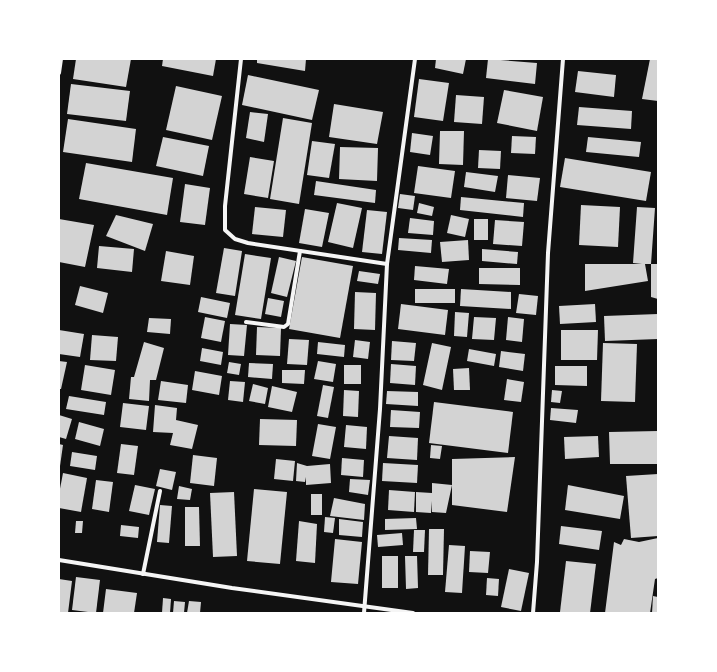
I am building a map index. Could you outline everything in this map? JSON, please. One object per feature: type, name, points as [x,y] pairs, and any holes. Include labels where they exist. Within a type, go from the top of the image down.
[{"type":"street","points":[[59,73],[61,59]]},
{"type":"street","points":[[241,59],[224,212],[225,230],[235,239],[248,243],[387,264]]},
{"type":"street","points":[[364,613],[366,606],[380,409],[387,264],[414,59]]},
{"type":"street","points":[[533,613],[537,562],[548,253],[563,59]]},
{"type":"street","points":[[246,322],[284,327],[288,324],[300,251]]},
{"type":"street","points":[[143,574],[160,491]]},
{"type":"street","points":[[59,560],[143,574],[413,613]]},
{"type":"building","points":[[76,59],[131,59],[126,87],[73,79]]},
{"type":"building","points":[[163,59],[216,59],[213,76],[162,66]]},
{"type":"building","points":[[257,59],[306,59],[305,71],[257,63]]},
{"type":"building","points":[[436,59],[466,59],[463,74],[435,68]]},
{"type":"building","points":[[488,59],[537,63],[535,84],[486,78]]},
{"type":"building","points":[[650,59],[658,59],[658,101],[642,99]]},
{"type":"building","points":[[578,71],[616,75],[614,97],[575,92]]},
{"type":"building","points":[[248,75],[319,90],[312,120],[242,105]]},
{"type":"building","points":[[419,79],[449,83],[443,121],[414,117]]},
{"type":"building","points":[[71,84],[130,91],[126,121],[67,114]]},
{"type":"building","points":[[176,86],[222,96],[212,140],[166,130]]},
{"type":"building","points":[[504,90],[543,97],[537,131],[497,123]]},
{"type":"building","points":[[456,95],[484,97],[482,124],[454,122]]},
{"type":"building","points":[[334,104],[383,112],[377,144],[329,137]]},
{"type":"building","points":[[579,107],[632,111],[631,129],[577,125]]},
{"type":"building","points":[[250,112],[268,114],[264,142],[246,138]]},
{"type":"building","points":[[283,118],[312,123],[299,204],[270,199]]},
{"type":"building","points":[[68,119],[136,129],[132,162],[63,152]]},
{"type":"building","points":[[440,131],[464,131],[463,165],[439,164]]},
{"type":"building","points":[[412,133],[433,136],[430,155],[410,152]]},
{"type":"building","points":[[512,136],[536,137],[535,154],[511,153]]},
{"type":"building","points":[[163,137],[209,146],[203,176],[156,166]]},
{"type":"building","points":[[588,137],[641,142],[639,157],[586,152]]},
{"type":"building","points":[[312,141],[335,144],[329,178],[307,175]]},
{"type":"building","points":[[340,147],[378,148],[377,181],[339,179]]},
{"type":"building","points":[[479,150],[501,151],[500,169],[478,168]]},
{"type":"building","points":[[250,157],[274,161],[268,198],[244,194]]},
{"type":"building","points":[[565,158],[651,172],[646,201],[560,187]]},
{"type":"building","points":[[86,163],[173,178],[167,215],[79,199]]},
{"type":"building","points":[[418,166],[455,171],[451,198],[414,193]]},
{"type":"building","points":[[466,172],[498,176],[495,192],[464,187]]},
{"type":"building","points":[[508,175],[540,178],[537,201],[506,198]]},
{"type":"building","points":[[316,181],[376,190],[375,203],[314,195]]},
{"type":"building","points":[[185,184],[210,188],[205,225],[180,222]]},
{"type":"building","points":[[400,194],[415,196],[413,210],[398,208]]},
{"type":"building","points":[[461,197],[524,203],[523,217],[460,210]]},
{"type":"building","points":[[337,203],[362,208],[353,248],[328,242]]},
{"type":"building","points":[[419,203],[434,207],[432,216],[417,213]]},
{"type":"building","points":[[581,205],[620,207],[618,247],[579,245]]},
{"type":"building","points":[[255,207],[286,210],[283,237],[252,234]]},
{"type":"building","points":[[637,207],[655,208],[651,264],[645,264],[648,281],[585,291],[585,264],[642,264],[633,263]]},
{"type":"building","points":[[305,209],[329,213],[322,247],[299,243]]},
{"type":"building","points":[[367,210],[387,212],[382,254],[362,252]]},
{"type":"building","points":[[116,215],[153,224],[145,251],[106,236]]},
{"type":"building","points":[[451,215],[469,219],[465,237],[447,233]]},
{"type":"building","points":[[410,218],[434,221],[433,235],[408,233]]},
{"type":"building","points":[[59,219],[94,225],[85,267],[59,262]]},
{"type":"building","points":[[474,219],[488,219],[488,240],[474,240]]},
{"type":"building","points":[[495,220],[524,222],[522,246],[493,244]]},
{"type":"building","points":[[399,238],[432,240],[431,253],[398,250]]},
{"type":"building","points":[[468,240],[469,260],[442,262],[440,242]]},
{"type":"building","points":[[99,246],[134,249],[132,272],[97,268]]},
{"type":"building","points":[[224,248],[242,251],[235,296],[216,293]]},
{"type":"building","points":[[482,249],[518,252],[517,264],[482,261]]},
{"type":"building","points":[[166,251],[194,256],[190,285],[161,281]]},
{"type":"building","points":[[245,254],[271,258],[261,319],[235,315]]},
{"type":"building","points":[[279,257],[296,261],[287,297],[271,293]]},
{"type":"building","points":[[302,257],[353,266],[340,338],[289,329]]},
{"type":"building","points":[[651,264],[658,264],[658,299],[651,297]]},
{"type":"building","points":[[415,266],[449,269],[447,284],[414,280]]},
{"type":"building","points":[[479,268],[520,268],[520,285],[479,284]]},
{"type":"building","points":[[359,271],[380,274],[378,284],[357,281]]},
{"type":"building","points":[[80,286],[108,293],[103,313],[75,305]]},
{"type":"building","points":[[415,289],[455,289],[455,303],[415,303]]},
{"type":"building","points":[[461,289],[511,292],[511,309],[460,306]]},
{"type":"building","points":[[355,292],[376,293],[375,330],[354,329]]},
{"type":"building","points":[[519,294],[538,296],[536,315],[516,313]]},
{"type":"building","points":[[201,297],[230,303],[227,318],[198,312]]},
{"type":"building","points":[[268,298],[284,301],[281,317],[265,314]]},
{"type":"building","points":[[401,304],[448,310],[445,335],[398,329]]},
{"type":"building","points":[[595,304],[596,322],[560,324],[559,306]]},
{"type":"building","points":[[455,312],[469,313],[467,337],[454,336]]},
{"type":"building","points":[[658,314],[658,339],[605,341],[604,316]]},
{"type":"building","points":[[205,317],[225,321],[221,342],[201,338]]},
{"type":"building","points":[[474,317],[496,318],[494,340],[472,339]]},
{"type":"building","points":[[508,317],[524,319],[522,342],[506,340]]},
{"type":"building","points":[[149,318],[171,319],[170,334],[147,332]]},
{"type":"building","points":[[230,324],[247,325],[244,356],[228,355]]},
{"type":"building","points":[[257,327],[281,328],[280,356],[256,355]]},
{"type":"building","points":[[59,330],[84,334],[80,357],[59,354]]},
{"type":"building","points":[[561,330],[598,330],[597,360],[561,360]]},
{"type":"building","points":[[92,335],[118,337],[116,361],[90,360]]},
{"type":"building","points":[[289,339],[309,340],[307,365],[287,364]]},
{"type":"building","points":[[355,340],[370,342],[368,359],[353,357]]},
{"type":"building","points":[[392,341],[416,343],[414,361],[391,360]]},
{"type":"building","points":[[144,342],[164,348],[156,380],[150,380],[149,401],[129,399],[131,377],[134,377]]},
{"type":"building","points":[[318,342],[345,345],[344,357],[317,354]]},
{"type":"building","points":[[432,343],[451,347],[442,390],[423,385]]},
{"type":"building","points":[[603,343],[637,344],[635,402],[601,401]]},
{"type":"building","points":[[202,348],[223,352],[221,365],[200,361]]},
{"type":"building","points":[[469,349],[496,354],[494,366],[467,361]]},
{"type":"building","points":[[501,351],[525,354],[523,371],[499,367]]},
{"type":"building","points":[[59,361],[67,362],[61,389],[59,389]]},
{"type":"building","points":[[318,361],[336,364],[333,382],[314,379]]},
{"type":"building","points":[[229,362],[241,364],[239,375],[227,373]]},
{"type":"building","points":[[249,363],[273,364],[272,379],[248,377]]},
{"type":"building","points":[[391,364],[416,366],[415,385],[390,383]]},
{"type":"building","points":[[85,365],[115,370],[111,395],[81,390]]},
{"type":"building","points":[[344,365],[361,365],[361,384],[344,384]]},
{"type":"building","points":[[555,366],[587,366],[587,386],[555,385]]},
{"type":"building","points":[[469,368],[470,390],[454,390],[453,369]]},
{"type":"building","points":[[282,370],[305,370],[304,384],[282,383]]},
{"type":"building","points":[[195,371],[222,376],[219,395],[192,390]]},
{"type":"building","points":[[507,379],[524,382],[521,402],[504,400]]},
{"type":"building","points":[[161,381],[188,385],[186,403],[158,400]]},
{"type":"building","points":[[230,381],[245,382],[243,402],[228,400]]},
{"type":"building","points":[[253,384],[268,388],[265,404],[249,401]]},
{"type":"building","points":[[323,385],[334,387],[328,418],[317,416]]},
{"type":"building","points":[[272,386],[297,392],[292,412],[268,407]]},
{"type":"building","points":[[344,390],[359,391],[358,417],[343,416]]},
{"type":"building","points":[[552,390],[562,391],[560,403],[551,402]]},
{"type":"building","points":[[387,391],[418,392],[418,406],[386,404]]},
{"type":"building","points":[[69,396],[106,402],[104,415],[66,409]]},
{"type":"building","points":[[434,402],[513,412],[508,453],[429,443]]},
{"type":"building","points":[[123,403],[149,406],[146,430],[120,427]]},
{"type":"building","points":[[155,405],[177,408],[176,420],[198,425],[192,449],[170,445],[173,433],[153,432]]},
{"type":"building","points":[[551,408],[578,410],[576,423],[550,420]]},
{"type":"building","points":[[391,410],[420,412],[419,428],[390,427]]},
{"type":"building","points":[[59,415],[72,419],[66,439],[59,437]]},
{"type":"building","points":[[260,419],[297,420],[296,446],[259,445]]},
{"type":"building","points":[[79,422],[104,429],[100,446],[75,439]]},
{"type":"building","points":[[318,424],[336,427],[330,459],[312,456]]},
{"type":"building","points":[[346,425],[367,427],[366,449],[344,447]]},
{"type":"building","points":[[658,431],[658,464],[610,464],[609,432]]},
{"type":"building","points":[[389,436],[418,438],[417,460],[387,458]]},
{"type":"building","points":[[598,436],[599,457],[565,459],[564,437]]},
{"type":"building","points":[[59,444],[63,445],[60,466],[59,466]]},
{"type":"building","points":[[121,444],[138,446],[134,475],[117,473]]},
{"type":"building","points":[[431,445],[442,446],[440,459],[430,458]]},
{"type":"building","points":[[72,452],[97,456],[95,470],[70,466]]},
{"type":"building","points":[[193,455],[217,458],[214,486],[190,483]]},
{"type":"building","points":[[515,457],[507,512],[452,505],[452,459]]},
{"type":"building","points":[[342,458],[364,460],[363,477],[341,475]]},
{"type":"building","points":[[276,459],[295,461],[293,481],[274,479]]},
{"type":"building","points":[[297,463],[307,466],[330,464],[331,483],[306,485],[306,477],[305,482],[296,481]]},
{"type":"building","points":[[383,463],[418,465],[417,483],[382,481]]},
{"type":"building","points":[[160,469],[176,472],[172,490],[156,486]]},
{"type":"building","points":[[63,473],[87,478],[81,512],[59,508],[59,494]]},
{"type":"building","points":[[658,474],[658,536],[631,538],[626,476]]},
{"type":"building","points":[[350,479],[370,480],[368,495],[349,492]]},
{"type":"building","points":[[96,480],[113,482],[109,512],[92,509]]},
{"type":"building","points":[[432,483],[452,485],[446,513],[432,512],[432,501],[431,513],[416,512],[416,492],[432,493]]},
{"type":"building","points":[[135,485],[155,489],[149,515],[129,511]]},
{"type":"building","points":[[568,485],[624,496],[620,519],[565,510]]},
{"type":"building","points":[[179,486],[192,489],[190,500],[177,499]]},
{"type":"building","points":[[254,489],[287,492],[280,564],[247,561]]},
{"type":"building","points":[[389,490],[415,492],[414,512],[388,510]]},
{"type":"building","points":[[234,492],[237,556],[213,557],[210,493]]},
{"type":"building","points":[[311,494],[322,494],[322,515],[311,515]]},
{"type":"building","points":[[334,498],[365,504],[364,520],[330,516]]},
{"type":"building","points":[[160,505],[172,506],[169,543],[157,542]]},
{"type":"building","points":[[185,507],[199,507],[200,546],[185,546]]},
{"type":"building","points":[[325,517],[335,518],[333,533],[324,532]]},
{"type":"building","points":[[416,518],[417,529],[385,530],[385,519]]},
{"type":"building","points":[[339,519],[363,522],[362,537],[339,535]]},
{"type":"building","points":[[76,521],[83,521],[82,533],[75,533]]},
{"type":"building","points":[[299,521],[317,524],[315,563],[296,561]]},
{"type":"building","points":[[121,525],[139,527],[138,538],[120,536]]},
{"type":"building","points":[[561,526],[602,531],[599,550],[559,544]]},
{"type":"building","points":[[429,529],[444,529],[443,575],[428,575]]},
{"type":"building","points":[[414,530],[425,530],[424,552],[413,552]]},
{"type":"building","points":[[402,533],[403,545],[378,547],[377,535]]},
{"type":"building","points":[[658,538],[658,578],[655,579],[650,613],[605,613],[614,542],[621,545],[624,539],[639,542]]},
{"type":"building","points":[[335,539],[362,542],[358,584],[331,582]]},
{"type":"building","points":[[449,545],[465,546],[462,593],[445,592]]},
{"type":"building","points":[[470,551],[490,552],[488,573],[469,572]]},
{"type":"building","points":[[382,556],[398,556],[398,588],[382,588]]},
{"type":"building","points":[[405,556],[417,556],[418,588],[406,589]]},
{"type":"building","points":[[566,561],[596,564],[590,613],[560,612]]},
{"type":"building","points":[[509,569],[529,573],[521,611],[501,607]]},
{"type":"building","points":[[76,577],[100,580],[96,613],[72,610]]},
{"type":"building","points":[[487,578],[499,579],[498,596],[486,595]]},
{"type":"building","points":[[59,579],[72,581],[68,613],[59,613]]},
{"type":"building","points":[[106,589],[137,593],[134,613],[103,613]]},
{"type":"building","points":[[653,596],[658,597],[658,613],[652,613]]},
{"type":"building","points":[[163,598],[171,599],[170,613],[162,613]]},
{"type":"building","points":[[174,601],[185,602],[184,613],[173,613]]},
{"type":"building","points":[[189,601],[201,602],[200,613],[187,613]]}]
